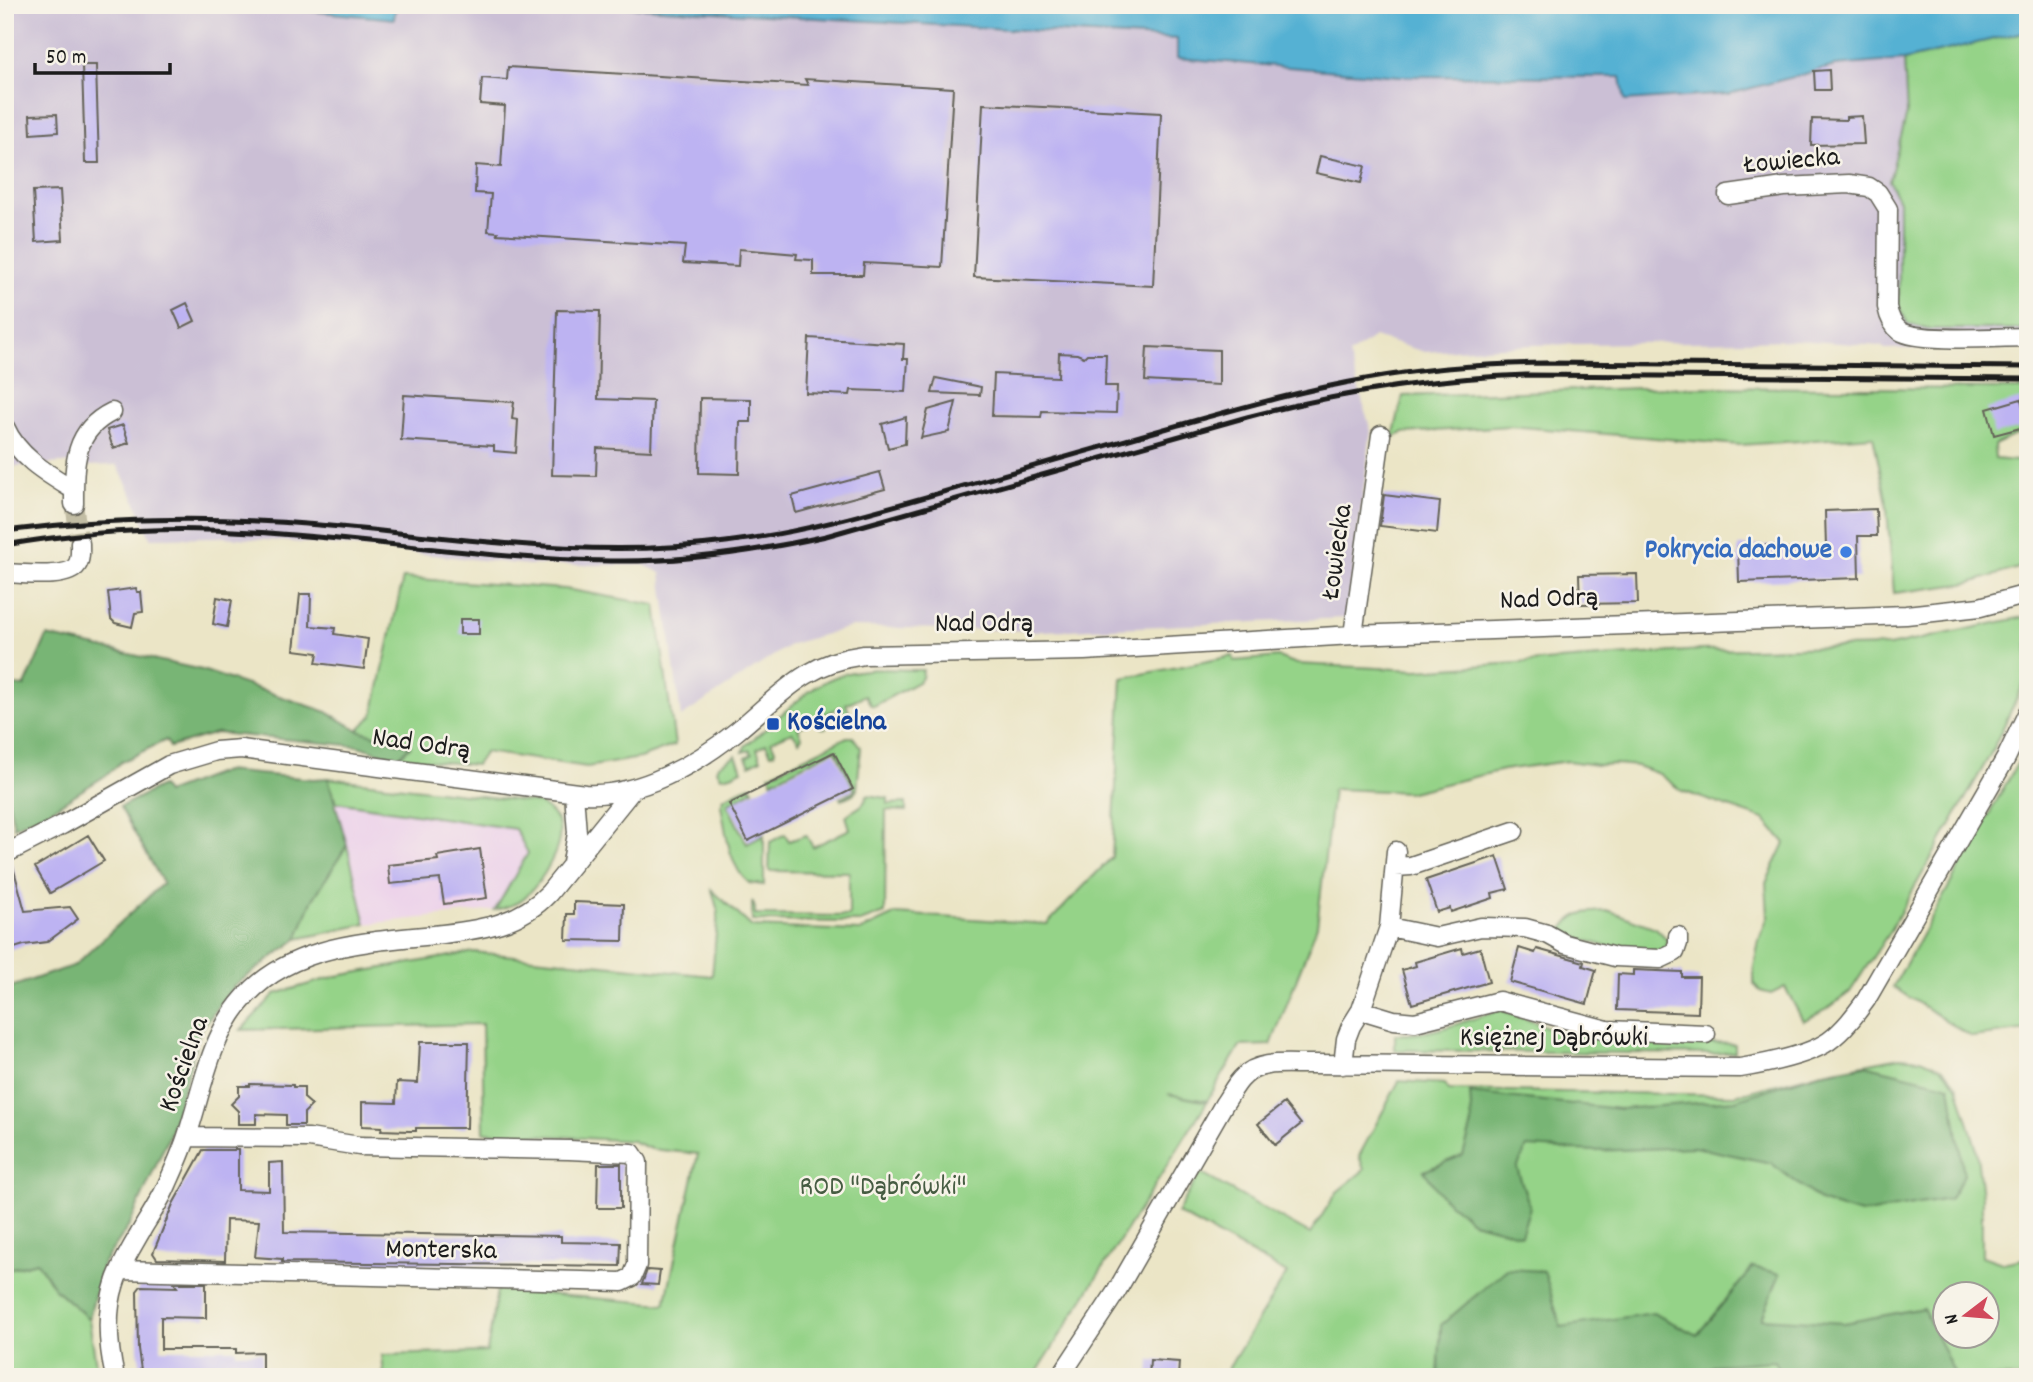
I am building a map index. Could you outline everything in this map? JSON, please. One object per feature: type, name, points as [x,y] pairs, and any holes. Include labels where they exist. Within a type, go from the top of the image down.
[{"type":"street","name":"Łowiecka","points":[[1728,195],[1849,184],[1869,187],[1878,193],[1888,209],[1887,307],[1894,326],[1902,332],[1923,338],[2028,337]]},
{"type":"street","points":[[5,427],[21,452],[74,497],[77,457],[83,437],[97,421],[113,412]]},
{"type":"street","name":"Łowiecka","points":[[1353,635],[1381,435]]},
{"type":"street","points":[[5,573],[65,573],[77,566],[80,543]]},
{"type":"street","name":"Nad Odrą","points":[[5,854],[169,765],[216,751],[241,749],[574,793],[612,794],[662,777],[719,746],[807,673],[847,657],[884,653],[1084,651],[1353,635],[1916,615],[1980,607],[2028,594]]},
{"type":"street","name":"Księżnej Dąbrówki","points":[[1060,1377],[1116,1292],[1224,1104],[1243,1077],[1253,1069],[1268,1065],[1740,1068],[1770,1063],[1827,1042],[1849,1024],[1867,1000],[2006,758],[2028,712]]},
{"type":"street","name":"Kościelna","points":[[115,1377],[108,1336],[109,1308],[115,1283],[166,1189],[187,1137],[213,1052],[225,1025],[239,1004],[270,974],[289,962],[331,949],[480,930],[522,915],[541,902],[633,789]]},
{"type":"street","name":"Kościelna","points":[[568,870],[577,840],[574,793]]},
{"type":"street","points":[[1343,1065],[1346,1038],[1361,1010],[1389,927],[1396,859],[1411,866],[1514,831]]},
{"type":"street","points":[[1389,927],[1437,937],[1481,927],[1525,928],[1547,934],[1564,944],[1615,957],[1660,959],[1675,952],[1678,936]]},
{"type":"street","points":[[1361,1010],[1394,1020],[1415,1022],[1499,1001],[1607,1030],[1706,1034]]},
{"type":"street","name":"Kościelna","points":[[187,1137],[309,1138],[359,1146],[632,1153]]},
{"type":"street","name":"Monterska","points":[[121,1270],[622,1282],[632,1277],[636,1265],[638,1162],[632,1153]]},
{"type":"shaded area","points":[[5,5],[247,5],[393,19],[396,5],[593,5],[1177,39],[1178,58],[1400,76],[1621,77],[1626,101],[1729,94],[1835,66],[1904,60],[2028,31],[2028,348],[1885,349],[1881,346],[1797,340],[1532,345],[1425,352],[1374,337],[1349,355],[1371,431],[1347,618],[1044,631],[851,627],[791,644],[681,717],[661,573],[644,565],[528,565],[356,547],[224,537],[150,538],[117,465],[84,466],[62,463],[5,467]]},
{"type":"shaded area","points":[[336,802],[515,829],[528,853],[495,910],[366,924]]},
{"type":"green space","points":[[2028,31],[2028,329],[1931,329],[1908,324],[1899,307],[1899,201],[1889,181],[1907,114],[1904,60]]},
{"type":"green space","points":[[1670,387],[2028,389],[2028,429],[1994,445],[1995,459],[2016,461],[2028,456],[2028,565],[1970,583],[1894,593],[1886,498],[1873,436],[1740,445],[1509,426],[1404,433],[1393,437],[1403,396]]},
{"type":"green space","points":[[403,578],[565,589],[656,605],[675,745],[640,758],[587,767],[485,752],[476,765],[398,758],[410,747],[358,730],[373,715]]},
{"type":"green space","name":"ROD \"Dąbrówki\"","points":[[2028,616],[2028,670],[2025,681],[1989,757],[1888,934],[1850,992],[1826,1010],[1803,1021],[1785,987],[1771,994],[1760,991],[1754,984],[1759,940],[1768,916],[1766,883],[1785,843],[1764,819],[1682,791],[1659,774],[1637,766],[1616,764],[1597,765],[1568,761],[1503,770],[1411,792],[1333,789],[1317,926],[1271,1045],[1240,1046],[1207,1101],[1168,1094],[1207,1102],[1034,1377],[384,1377],[382,1355],[487,1352],[497,1290],[665,1304],[698,1154],[651,1149],[632,1141],[484,1132],[482,1024],[241,1030],[275,994],[337,976],[474,952],[712,976],[718,912],[712,890],[752,927],[860,931],[896,914],[1047,924],[1112,857],[1122,678],[1233,656],[1234,661],[1278,657],[1297,664],[1418,670],[1701,650],[1889,646]]},
{"type":"green space","points":[[47,636],[202,670],[327,712],[358,730],[410,746],[398,758],[358,746],[216,733],[170,747],[166,740],[121,762],[108,774],[49,811],[14,827],[5,785],[5,686],[25,686]]},
{"type":"green space","points":[[867,670],[923,670],[922,678],[918,682],[874,706],[865,695],[846,704],[849,717],[845,716],[841,707],[821,716],[825,728],[821,728],[817,719],[798,728],[802,737],[799,741],[792,732],[771,741],[774,753],[771,754],[766,744],[757,749],[761,759],[750,765],[746,757],[752,754],[750,750],[743,752],[745,746],[769,726],[771,728],[777,722],[776,719],[790,707],[827,681]]},
{"type":"green space","points":[[847,737],[853,737],[861,748],[857,789],[853,794],[841,800],[840,798],[855,790],[835,749],[772,781],[769,775]]},
{"type":"green space","points":[[2028,744],[2028,1030],[1972,1037],[1893,987]]},
{"type":"green space","points":[[736,755],[742,770],[721,777],[717,770],[719,765]]},
{"type":"green space","points":[[224,771],[328,778],[347,845],[312,901],[297,939],[234,986],[200,1031],[170,1134],[129,1226],[102,1265],[89,1319],[54,1288],[37,1262],[5,1270],[5,989],[75,965],[163,883],[120,807],[161,786],[166,793]]},
{"type":"green space","points":[[328,778],[539,803],[558,823],[560,832],[555,852],[545,873],[522,900],[495,910],[528,853],[515,829],[336,802]]},
{"type":"green space","points":[[750,785],[753,790],[727,804],[747,844],[764,835],[764,885],[749,883],[736,867],[729,847],[721,805],[724,798]]},
{"type":"green space","points":[[867,795],[888,798],[888,804],[906,803],[906,811],[886,810],[885,913],[860,922],[752,921],[752,901],[755,915],[849,916],[849,872],[769,871],[770,842],[785,834],[789,841],[806,835],[813,847],[850,829],[846,816],[861,806]]},
{"type":"green space","points":[[347,845],[366,924],[297,939],[312,901]]},
{"type":"green space","points":[[1610,911],[1656,928],[1667,939],[1666,949],[1616,949],[1567,935],[1562,930],[1578,915]]},
{"type":"green space","points":[[1501,1010],[1561,1032],[1615,1039],[1735,1044],[1735,1052],[1713,1054],[1395,1050],[1395,1034],[1435,1030]]},
{"type":"green space","points":[[1900,1057],[1921,1059],[1942,1068],[1957,1086],[1976,1147],[1982,1196],[1982,1256],[2002,1263],[2028,1258],[2028,1377],[1223,1377],[1287,1273],[1177,1213],[1200,1173],[1310,1234],[1337,1192],[1364,1170],[1359,1156],[1399,1081],[1445,1084],[1449,1090],[1735,1095],[1819,1073]]},
{"type":"green space","points":[[1865,1065],[1950,1086],[1964,1175],[1949,1199],[1860,1214],[1822,1202],[1771,1163],[1694,1147],[1595,1151],[1527,1147],[1517,1168],[1530,1207],[1521,1235],[1473,1222],[1443,1198],[1424,1171],[1463,1155],[1472,1124],[1470,1093],[1620,1109],[1735,1100],[1819,1073]]},
{"type":"green space","points":[[37,1262],[54,1288],[89,1319],[98,1377],[5,1377],[5,1270]]},
{"type":"green space","points":[[1753,1267],[1780,1274],[1762,1318],[1844,1323],[1923,1308],[1932,1327],[1932,1350],[1943,1350],[1955,1374],[1954,1377],[1784,1377],[1775,1361],[1715,1365],[1692,1377],[1438,1377],[1441,1325],[1507,1269],[1544,1271],[1561,1327],[1653,1313],[1697,1335]]},
{"type":"water","points":[[247,5],[396,5],[394,19]]},
{"type":"water","points":[[593,5],[2028,5],[2028,31],[1904,60],[1835,66],[1729,94],[1625,101],[1621,77],[1400,76],[1177,58],[1177,39]]},
{"type":"building","points":[[82,65],[96,65],[99,163],[85,163]]},
{"type":"building","points":[[508,67],[808,85],[805,79],[953,88],[942,267],[864,263],[863,275],[813,275],[813,260],[796,259],[797,254],[739,249],[738,266],[683,263],[685,246],[497,234],[498,232],[488,231],[491,194],[475,193],[476,165],[501,167],[505,106],[480,104],[482,78],[507,80]]},
{"type":"building","points":[[1829,70],[1830,90],[1815,90],[1814,71]]},
{"type":"building","points":[[983,104],[1161,113],[1153,286],[974,277]]},
{"type":"building","points":[[57,114],[58,132],[31,134],[30,115]]},
{"type":"building","points":[[1862,116],[1864,144],[1811,145],[1812,119],[1846,120],[1846,117]]},
{"type":"building","points":[[1320,156],[1365,166],[1361,183],[1316,173]]},
{"type":"building","points":[[60,190],[63,240],[36,242],[33,191]]},
{"type":"building","points":[[187,303],[195,321],[181,328],[173,310]]},
{"type":"building","points":[[557,310],[600,311],[598,399],[653,401],[651,451],[597,448],[596,476],[552,475]]},
{"type":"building","points":[[809,338],[904,344],[903,359],[908,359],[906,392],[851,390],[850,395],[806,393]]},
{"type":"building","points":[[1147,347],[1219,350],[1219,385],[1145,381]]},
{"type":"building","points":[[1059,353],[1084,357],[1087,354],[1106,354],[1105,386],[1117,386],[1116,413],[1042,411],[1041,417],[992,416],[994,374],[1058,377]]},
{"type":"building","points":[[936,378],[981,387],[980,395],[932,393]]},
{"type":"building","points":[[404,395],[514,402],[512,419],[518,420],[516,453],[494,451],[494,446],[401,440]]},
{"type":"building","points":[[700,398],[751,399],[751,422],[740,422],[739,474],[699,473]]},
{"type":"building","points":[[2021,399],[2028,426],[1994,435],[1987,409]]},
{"type":"building","points":[[956,402],[949,432],[921,438],[928,410]]},
{"type":"building","points":[[906,417],[905,444],[888,448],[882,424]]},
{"type":"building","points":[[123,425],[129,443],[113,448],[107,430]]},
{"type":"building","points":[[880,472],[885,489],[796,513],[792,496]]},
{"type":"building","points":[[1384,495],[1440,502],[1437,533],[1380,526]]},
{"type":"building","points":[[1876,509],[1877,536],[1858,536],[1859,578],[1739,582],[1738,546],[1776,545],[1777,550],[1826,548],[1825,511]]},
{"type":"building","points":[[1637,574],[1638,603],[1580,604],[1579,575]]},
{"type":"building","points":[[136,588],[137,592],[141,592],[143,612],[135,613],[132,627],[115,623],[111,619],[108,592]]},
{"type":"building","points":[[300,594],[311,594],[310,626],[335,628],[334,634],[368,639],[364,669],[316,663],[318,653],[294,650]]},
{"type":"building","points":[[217,597],[232,600],[227,627],[213,624]]},
{"type":"building","points":[[460,619],[479,619],[479,634],[460,634]]},
{"type":"building","points":[[834,752],[853,789],[748,841],[729,804]]},
{"type":"building","points":[[88,835],[104,861],[50,893],[35,867]]},
{"type":"building","points":[[480,849],[487,898],[444,904],[440,879],[390,884],[388,865],[438,860],[437,856]]},
{"type":"building","points":[[1497,856],[1508,889],[1492,893],[1493,898],[1451,912],[1450,908],[1437,912],[1426,880]]},
{"type":"building","points":[[12,863],[25,911],[70,907],[78,919],[47,942],[5,951],[5,865]]},
{"type":"building","points":[[574,902],[624,904],[623,941],[566,940],[567,914],[574,914]]},
{"type":"building","points":[[1462,948],[1463,953],[1480,948],[1489,982],[1412,1004],[1402,970],[1416,966],[1415,962]]},
{"type":"building","points":[[1519,948],[1535,953],[1537,949],[1584,962],[1583,966],[1596,970],[1587,1004],[1510,982]]},
{"type":"building","points":[[1633,970],[1682,972],[1682,977],[1699,977],[1698,1013],[1617,1010],[1618,974],[1633,975]]},
{"type":"building","points":[[420,1042],[469,1042],[467,1128],[416,1128],[416,1131],[409,1131],[362,1126],[362,1102],[396,1103],[397,1082],[418,1083]]},
{"type":"building","points":[[250,1084],[304,1087],[304,1098],[312,1105],[304,1113],[304,1125],[286,1125],[286,1115],[256,1114],[256,1124],[238,1124],[238,1111],[231,1104],[239,1096],[239,1086]]},
{"type":"building","points":[[1284,1103],[1301,1124],[1275,1145],[1258,1124]]},
{"type":"building","points":[[203,1150],[238,1150],[238,1190],[269,1191],[269,1163],[283,1162],[284,1232],[561,1236],[561,1242],[621,1243],[620,1266],[282,1262],[282,1259],[255,1257],[259,1221],[226,1220],[225,1261],[157,1259],[153,1253],[173,1204]]},
{"type":"building","points":[[598,1164],[621,1164],[621,1208],[597,1208]]},
{"type":"building","points":[[647,1270],[660,1271],[658,1285],[642,1284]]},
{"type":"building","points":[[174,1283],[206,1283],[206,1318],[161,1317],[161,1349],[236,1349],[236,1353],[262,1352],[262,1377],[142,1377],[138,1349],[137,1291],[141,1286],[177,1287]]},
{"type":"building","points":[[1150,1360],[1179,1362],[1178,1377],[1149,1377]]},
{"type":"tunnel","points":[[74,504],[80,543]]},
{"type":"railway","points":[[5,531],[162,519],[240,520],[522,545],[624,549],[675,547],[757,538],[819,525],[1266,401],[1410,372],[1546,363],[2028,367]]},
{"type":"railway","points":[[5,545],[97,533],[222,530],[566,560],[638,561],[692,558],[773,547],[826,536],[1247,417],[1351,394],[1420,383],[1526,375],[2028,379]]},
{"type":"place","name":"Pokrycia dachowe","points":[[1846,552]]},
{"type":"place","name":"Kościelna","points":[[773,724]]}]
